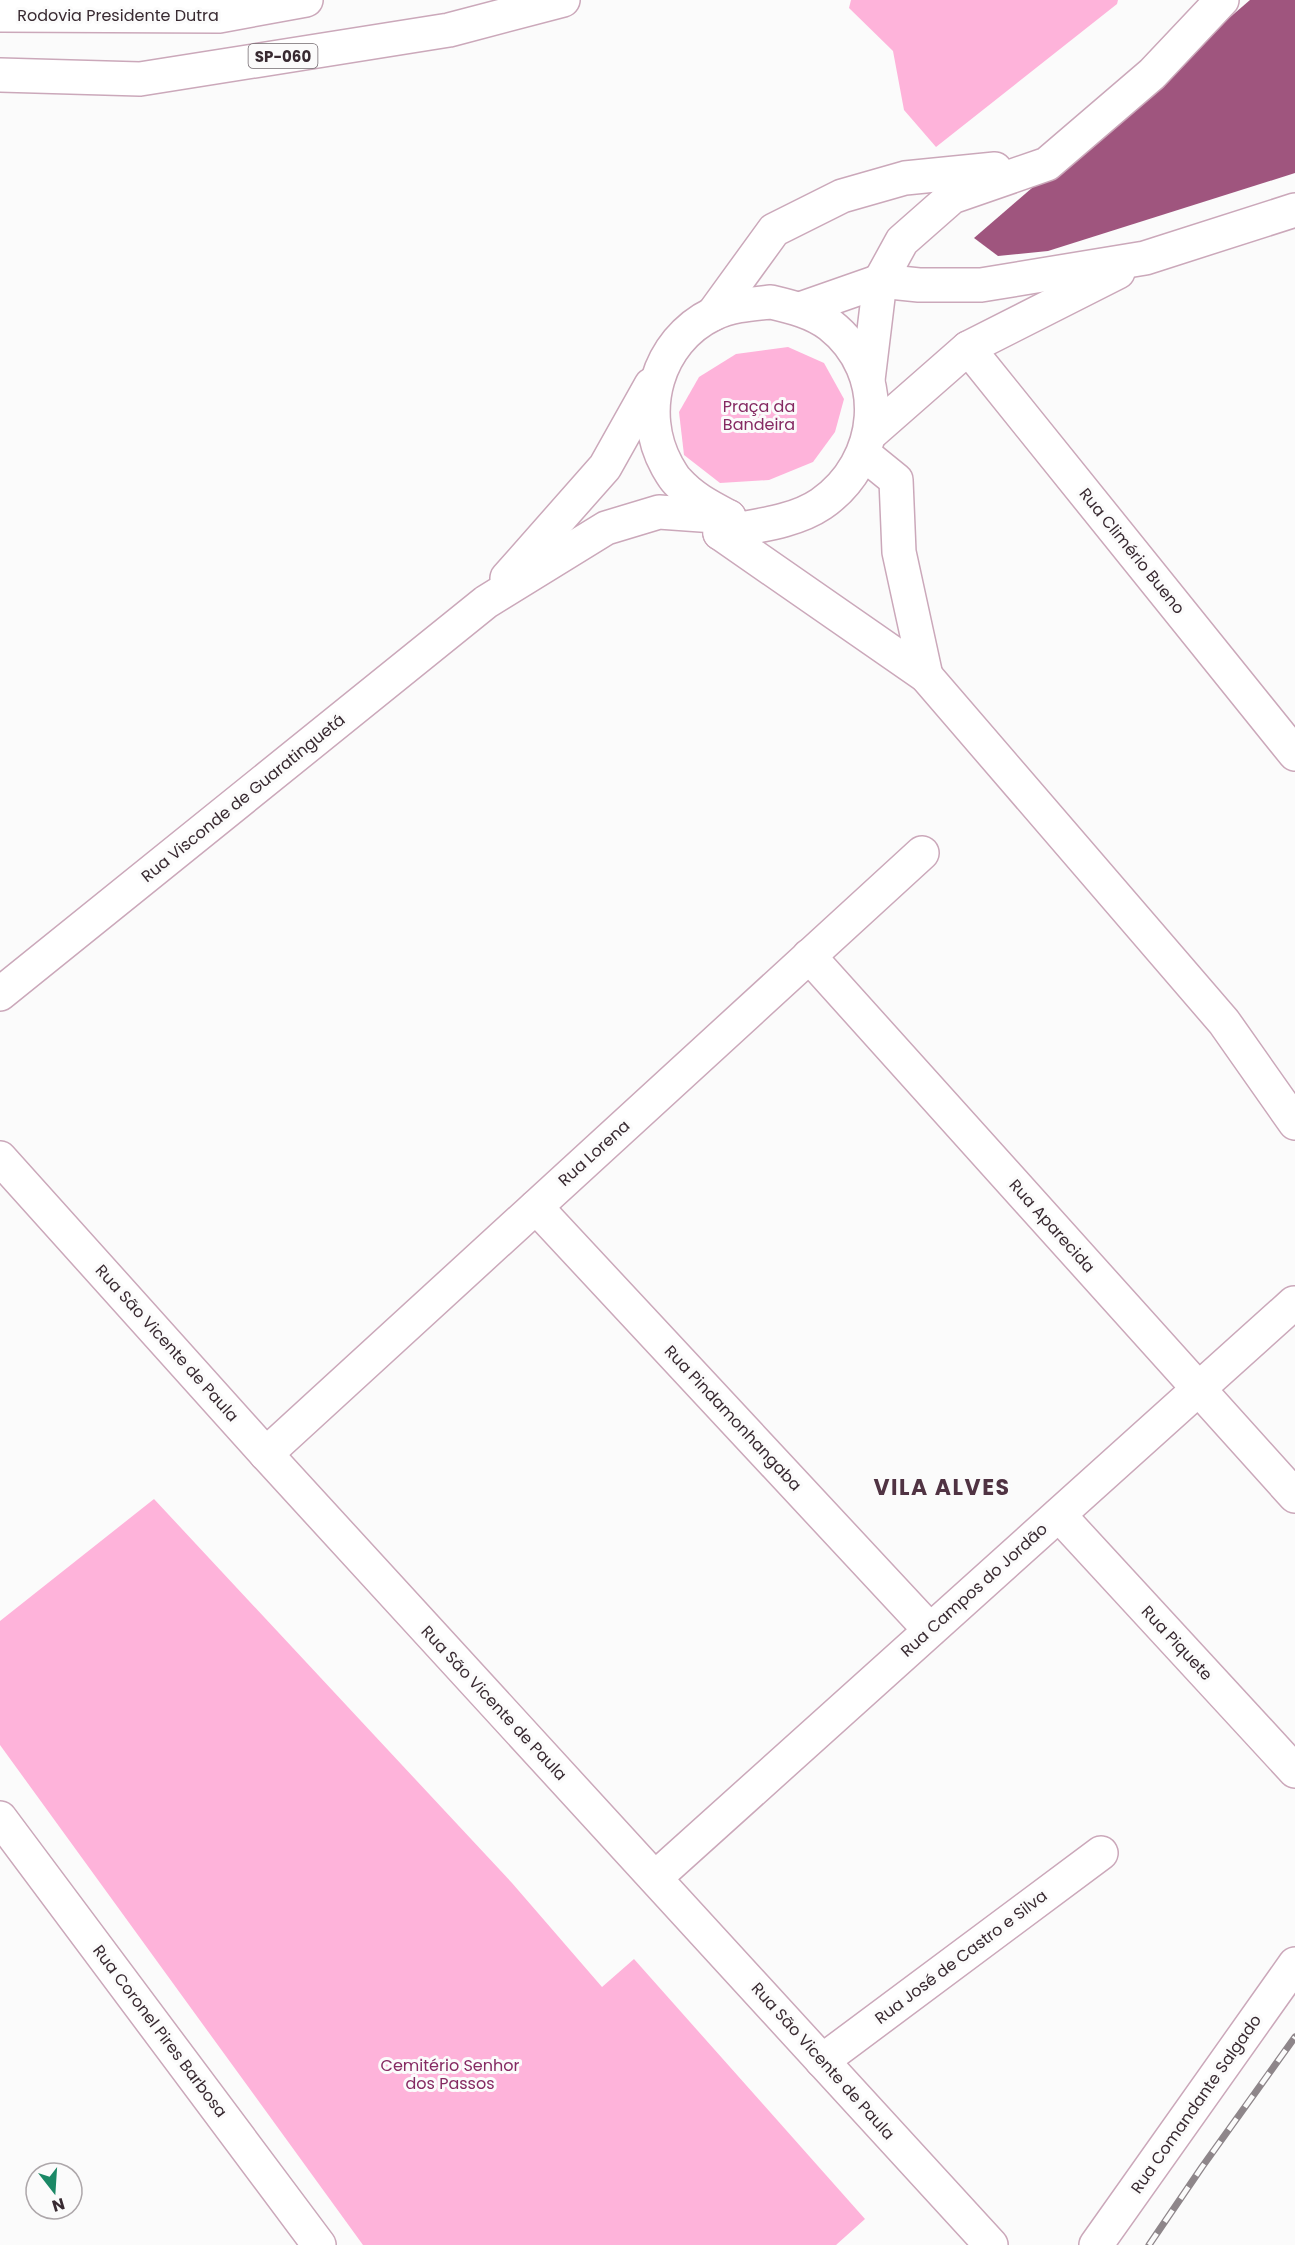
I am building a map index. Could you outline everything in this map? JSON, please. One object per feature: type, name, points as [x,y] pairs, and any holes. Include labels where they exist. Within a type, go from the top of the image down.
[{"type":"main road","name":"Rodovia Presidente Dutra","points":[[0,15],[219,16],[306,0]]},
{"type":"main road","name":"SP-060","points":[[0,75],[140,79],[449,30],[563,0]]},
{"type":"main road","points":[[926,676],[899,552],[896,480],[867,444],[872,407],[868,380],[880,280],[902,241],[952,197],[1047,164],[1152,74],[1222,0]]},
{"type":"main road","points":[[713,314],[774,230],[842,196],[904,178],[1047,164]]},
{"type":"main road","points":[[800,309],[880,280],[919,285],[981,285],[1145,258],[1295,210]]},
{"type":"main road","points":[[725,525],[788,518],[820,505],[846,483],[867,444],[968,348],[1145,258]]},
{"type":"main road","points":[[868,380],[853,350],[830,325],[800,309],[771,302],[741,304],[713,314],[687,332],[667,357],[655,387],[652,420],[660,452],[676,480],[725,525],[926,676],[1224,1022],[1295,1123]]},
{"type":"main road","name":"Rua Climério Bueno","points":[[968,348],[1295,754]]},
{"type":"main road","name":"Rua Visconde de Guaratinguetá","points":[[486,602],[605,467],[667,357]]},
{"type":"main road","name":"Rua Visconde de Guaratinguetá","points":[[0,994],[486,602],[606,528],[659,512],[725,525]]},
{"type":"main road","name":"Rua Lorena","points":[[266,1454],[922,853]]},
{"type":"main road","name":"Rua Aparecida","points":[[809,956],[1295,1496]]},
{"type":"main road","name":"Rua São Vicente de Paula","points":[[0,1158],[266,1454],[991,2245]]},
{"type":"main road","name":"Rua Pindamonhangaba","points":[[536,1207],[930,1630]]},
{"type":"main road","name":"Rua Campos do Jordão","points":[[655,1878],[1294,1303]]},
{"type":"main road","name":"Rua Piquete","points":[[1059,1515],[1295,1771]]},
{"type":"main road","name":"Rua Coronel Pires Barbosa","points":[[4,1833],[319,2245]]},
{"type":"main road","name":"Rua José de Castro e Silva","points":[[822,2061],[1101,1853]]},
{"type":"main road","name":"Rua Comandante Salgado","points":[[1096,2245],[1295,1964]]},
{"type":"green space","points":[[851,0],[1118,0],[1117,4],[936,147],[904,110],[893,51],[849,8]]},
{"type":"green space","name":"Praça da Bandeira","points":[[788,347],[824,363],[844,399],[835,432],[813,462],[769,480],[720,483],[684,455],[679,412],[699,377],[736,354]]},
{"type":"green space","name":"Cemitério Senhor dos Passos","points":[[154,1499],[512,1883],[602,1987],[634,1959],[865,2219],[836,2245],[363,2245],[0,1745],[0,1621]]},
{"type":"building","points":[[1250,0],[1295,0],[1295,173],[1048,251],[998,256],[974,238]]},
{"type":"railway","points":[[1149,2245],[1295,2037]]},
{"type":"district","name":"VILA ALVES","points":[[942,1487]]}]
